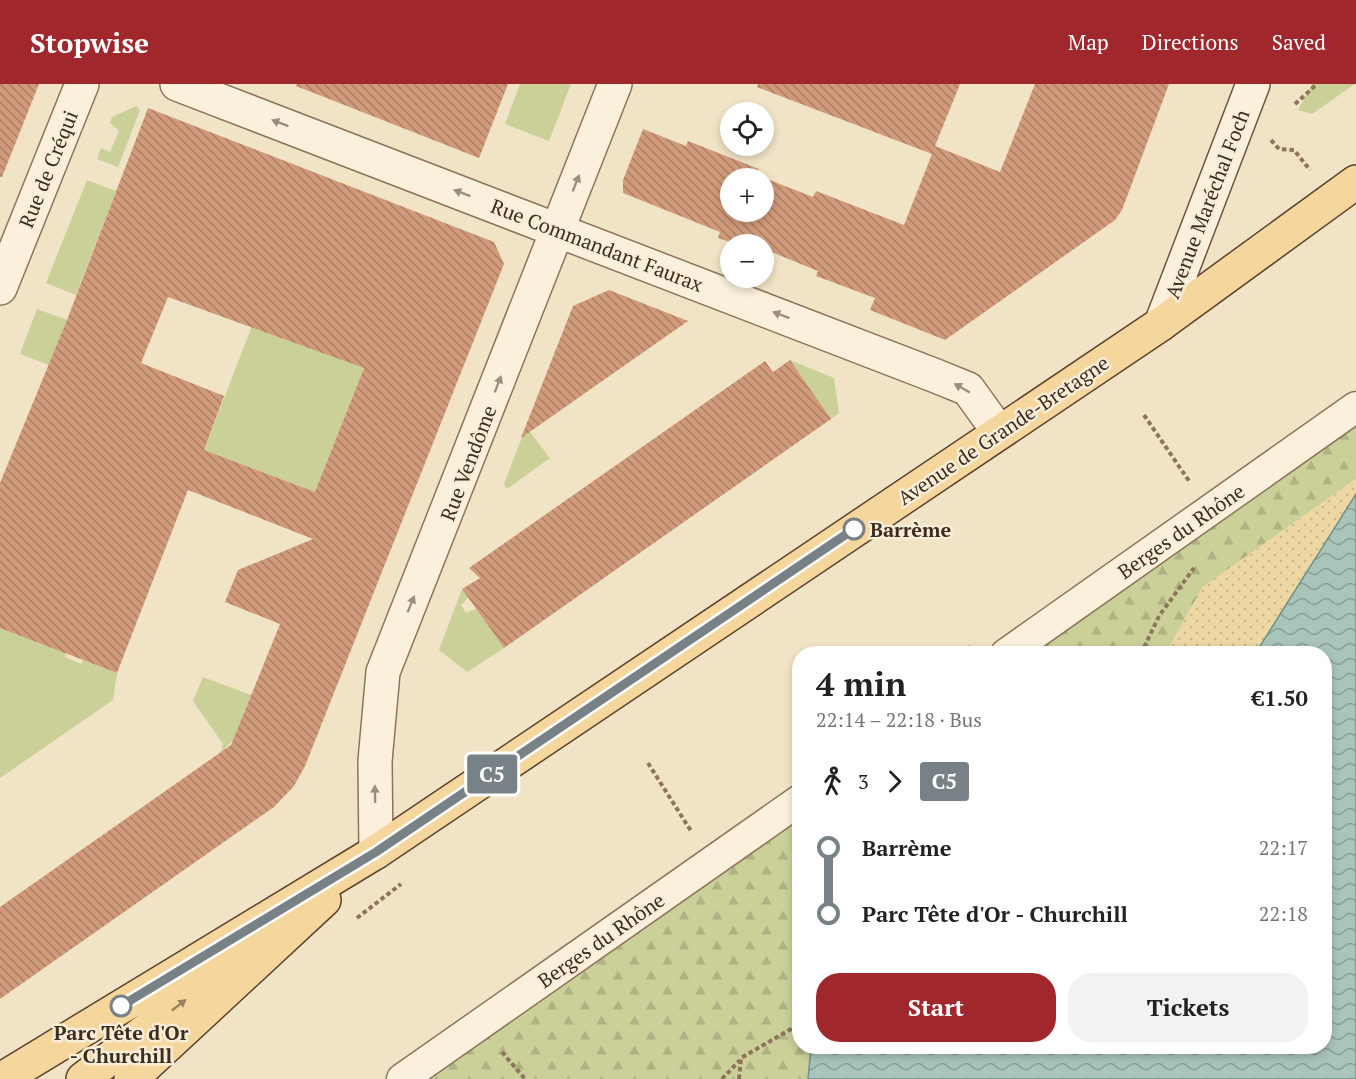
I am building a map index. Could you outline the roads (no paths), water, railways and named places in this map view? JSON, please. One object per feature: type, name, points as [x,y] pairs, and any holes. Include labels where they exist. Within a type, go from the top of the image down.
[{"type":"main road","name":"Avenue de Grande-Bretagne","points":[[2,1079],[376,852],[1161,324],[1356,182]]},
{"type":"main road","name":"Avenue de Grande-Bretagne","points":[[83,1079],[376,852]]},
{"type":"main road","points":[[131,1079],[376,852]]},
{"type":"street","name":"Rue de Créqui","points":[[0,288],[82,84]]},
{"type":"street","name":"Rue Commandant Faurax","points":[[177,84],[968,389],[999,432]]},
{"type":"street","name":"Rue Vendôme","points":[[376,852],[375,761],[383,672],[615,84]]},
{"type":"street","name":"Avenue Maréchal Foch","points":[[1161,324],[1253,84]]},
{"type":"street","name":"Berges du Rhône","points":[[1017,646],[1356,407]]},
{"type":"street","name":"Berges du Rhône","points":[[402,1079],[792,806]]},
{"type":"water","points":[[1356,494],[1356,1079],[808,1079],[810,1054],[1332,1054],[1332,646],[1260,646]]},
{"type":"place","name":"Barrème","points":[[854,529]]},
{"type":"place","name":"Parc Tête d'Or - Churchill","points":[[121,1006]]}]
